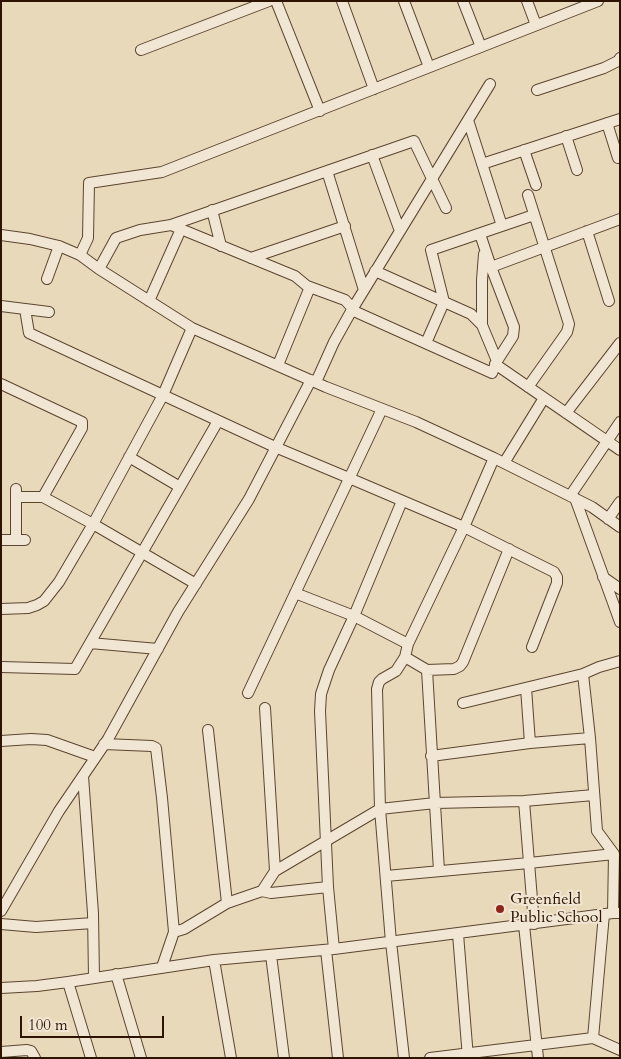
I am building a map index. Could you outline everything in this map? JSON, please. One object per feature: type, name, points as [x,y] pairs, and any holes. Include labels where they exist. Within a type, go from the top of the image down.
[{"type":"street","points":[[141,50],[269,1]]},
{"type":"street","points":[[276,1],[320,111]]},
{"type":"street","points":[[342,1],[374,89]]},
{"type":"street","points":[[404,1],[429,67]]},
{"type":"street","points":[[463,1],[481,47]]},
{"type":"street","points":[[527,1],[536,25]]},
{"type":"street","points":[[80,254],[88,238],[89,183],[162,172],[598,1]]},
{"type":"street","points":[[537,90],[604,68],[620,58]]},
{"type":"street","points":[[1,911],[59,811],[104,744],[196,584],[249,498],[275,447],[314,381],[353,308],[490,84]]},
{"type":"street","points":[[482,164],[620,119]]},
{"type":"street","points":[[468,120],[502,226]]},
{"type":"street","points":[[607,123],[618,158]]},
{"type":"street","points":[[566,136],[577,170]]},
{"type":"street","points":[[99,269],[116,238],[140,230],[171,225],[414,141],[446,208]]},
{"type":"street","points":[[524,150],[536,185]]},
{"type":"street","points":[[372,155],[400,231]]},
{"type":"street","points":[[327,171],[364,290]]},
{"type":"street","points":[[528,195],[568,324],[567,332],[528,387]]},
{"type":"street","points":[[212,210],[221,246]]},
{"type":"street","points":[[426,343],[444,302],[431,250],[534,215]]},
{"type":"street","points":[[491,267],[620,219]]},
{"type":"street","points":[[171,225],[295,276],[307,286],[345,300],[356,312],[492,373],[513,336],[514,327],[480,234]]},
{"type":"street","points":[[251,258],[345,226]]},
{"type":"street","points":[[149,300],[181,229]]},
{"type":"street","points":[[587,231],[609,301]]},
{"type":"street","points":[[1,235],[30,239],[59,246],[80,254],[99,269],[192,328],[314,381],[416,422],[494,458],[592,507],[620,527]]},
{"type":"street","points":[[46,279],[59,246]]},
{"type":"street","points":[[485,249],[482,280],[482,325],[496,363],[620,450]]},
{"type":"street","points":[[376,271],[471,314],[482,325]]},
{"type":"street","points":[[278,365],[310,287]]},
{"type":"street","points":[[1,306],[48,312]]},
{"type":"street","points":[[25,309],[28,333],[275,447],[464,527],[554,572],[557,577],[557,584],[532,647]]},
{"type":"street","points":[[1,609],[28,608],[37,605],[44,601],[59,582],[93,524],[163,395],[192,328]]},
{"type":"street","points":[[566,413],[620,343]]},
{"type":"street","points":[[1,384],[82,422],[82,428],[43,497]]},
{"type":"street","points":[[504,463],[544,398]]},
{"type":"street","points":[[248,693],[382,409]]},
{"type":"street","points":[[1,667],[75,669],[218,421]]},
{"type":"street","points":[[572,497],[620,422]]},
{"type":"street","points":[[129,457],[180,487]]},
{"type":"street","points":[[404,1058],[391,942],[380,809],[377,689],[379,682],[396,671],[405,657],[408,644],[464,527],[494,458]]},
{"type":"street","points":[[1,540],[21,540],[16,493],[43,497],[196,584]]},
{"type":"street","points":[[572,497],[620,622]]},
{"type":"street","points":[[338,1058],[330,949],[320,711],[321,694],[329,670],[354,616],[402,501]]},
{"type":"street","points":[[608,519],[620,502]]},
{"type":"street","points":[[405,657],[426,670],[454,669],[460,666],[509,549]]},
{"type":"street","points":[[604,577],[620,589]]},
{"type":"street","points":[[295,593],[354,616],[408,644]]},
{"type":"street","points":[[90,643],[158,649]]},
{"type":"street","points":[[463,703],[583,674],[599,666],[620,661]]},
{"type":"street","points":[[426,670],[439,871]]},
{"type":"street","points":[[583,674],[597,831],[614,854],[613,913],[593,1038]]},
{"type":"street","points":[[526,688],[530,743]]},
{"type":"street","points":[[265,708],[275,871]]},
{"type":"street","points":[[208,730],[227,903]]},
{"type":"street","points":[[1,741],[31,738],[47,740],[96,757]]},
{"type":"street","points":[[431,756],[530,743],[590,738]]},
{"type":"street","points":[[104,744],[152,746],[156,748],[174,932],[162,967]]},
{"type":"street","points":[[83,776],[93,913],[94,978]]},
{"type":"street","points":[[262,891],[275,871],[380,809],[435,803],[524,801],[594,795]]},
{"type":"street","points":[[524,801],[529,864],[529,924],[538,1058]]},
{"type":"street","points":[[386,876],[529,864],[614,854]]},
{"type":"street","points":[[174,932],[184,929],[227,903],[262,891],[271,893],[328,887]]},
{"type":"street","points":[[1,988],[37,986],[214,960],[391,942],[613,913]]},
{"type":"street","points":[[1,924],[36,927],[93,923]]},
{"type":"street","points":[[458,934],[468,1055]]},
{"type":"street","points":[[271,955],[284,1058]]},
{"type":"street","points":[[214,960],[231,1058]]},
{"type":"street","points":[[116,974],[141,1058]]},
{"type":"street","points":[[68,982],[91,1058]]},
{"type":"street","points":[[430,1058],[468,1055],[593,1038],[620,1050]]},
{"type":"street","points":[[1,1052],[27,1050],[31,1051],[36,1058]]},
{"type":"place","name":"Greenfield Public School","points":[[500,909]]}]
